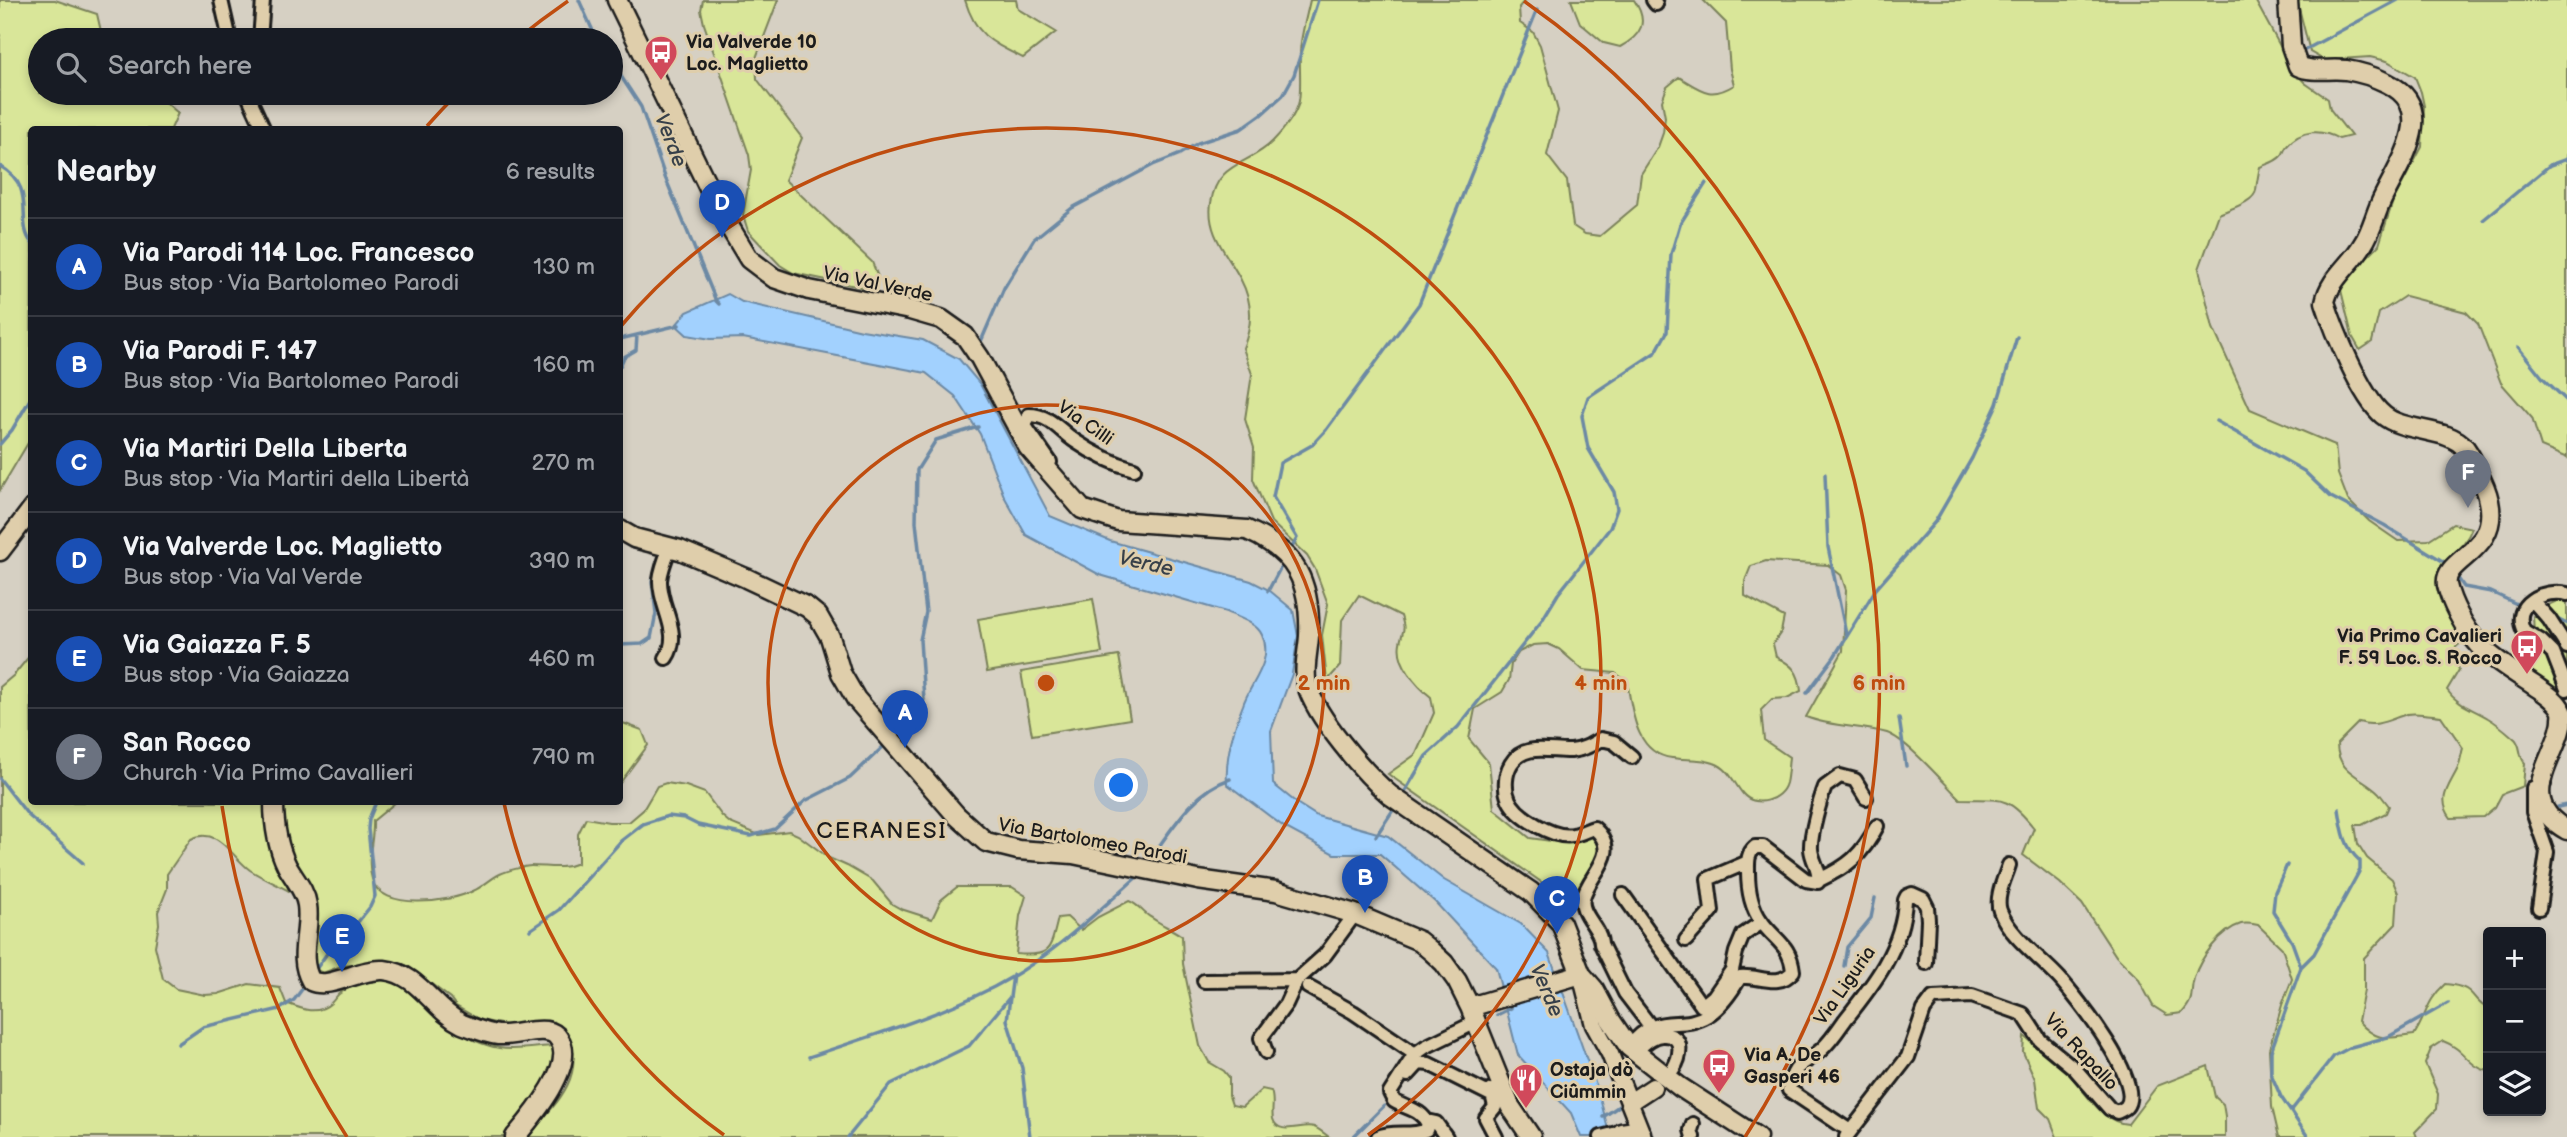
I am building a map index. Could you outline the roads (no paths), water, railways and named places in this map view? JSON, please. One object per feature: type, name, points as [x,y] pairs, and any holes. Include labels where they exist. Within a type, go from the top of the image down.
[{"type":"main road","name":"Via Val Verde","points":[[617,0],[719,211],[749,259],[774,278],[809,290],[910,310],[941,319],[965,337],[980,358],[1028,447],[1082,509],[1118,521],[1239,528],[1261,536],[1288,558],[1306,588],[1309,609],[1307,684],[1315,703],[1372,780],[1531,892],[1548,908],[1568,936],[1576,976]]},
{"type":"main road","points":[[2288,0],[2291,46],[2298,66],[2306,69],[2345,70],[2373,77],[2404,95],[2413,111],[2412,133],[2407,149],[2379,205],[2370,230],[2363,245],[2329,286],[2325,302],[2371,403],[2396,423],[2451,438],[2464,445],[2472,460],[2489,500],[2490,520],[2478,547],[2448,572],[2448,586],[2458,612],[2477,643],[2552,699],[2565,705],[2563,735],[2544,785],[2543,797],[2548,815],[2554,823],[2567,830]]},
{"type":"main road","points":[[0,551],[28,514]]},
{"type":"main road","name":"Via Bartolomeo Parodi","points":[[623,532],[634,538],[670,547],[792,599],[818,616],[830,637],[841,673],[856,699],[956,815],[986,842],[1018,850],[1073,854],[1198,880],[1276,891],[1355,914],[1419,941],[1452,973],[1477,1011],[1495,1087],[1531,1137]]},
{"type":"main road","points":[[274,805],[277,838],[287,865],[301,887],[307,906],[305,966],[312,981],[323,985],[368,970],[404,975],[417,983],[460,1023],[499,1035],[543,1030],[557,1036],[564,1051],[561,1067],[543,1103],[515,1137]]},
{"type":"main road","points":[[1477,1011],[1576,976],[1594,989],[1609,1019],[1632,1049],[1680,1087],[1757,1137]]},
{"type":"street","points":[[221,0],[227,28]]},
{"type":"street","points":[[261,28],[263,0]]},
{"type":"street","points":[[253,105],[262,126]]},
{"type":"street","name":"Via Cilli","points":[[1073,498],[1026,426],[1029,415],[1041,415],[1073,440],[1111,463],[1134,469]]},
{"type":"street","points":[[666,658],[672,647],[672,631],[660,581],[670,547]]},
{"type":"street","points":[[2567,594],[2549,593],[2532,600],[2521,613],[2524,631],[2541,641],[2553,653],[2567,689]]},
{"type":"street","points":[[2532,600],[2549,619],[2567,647]]},
{"type":"street","points":[[1632,757],[1614,741],[1601,739],[1587,748],[1571,751],[1527,751],[1512,762],[1505,781],[1509,800],[1522,816],[1549,832],[1572,835],[1594,828],[1601,834],[1605,847],[1602,864],[1583,898],[1583,907],[1601,937],[1601,944],[1625,993],[1651,1027]]},
{"type":"street","points":[[1819,880],[1820,872],[1810,846],[1825,787],[1840,776],[1856,780],[1866,798]]},
{"type":"street","points":[[2539,908],[2536,880],[2546,847],[2535,817],[2531,793],[2533,788],[2544,785]]},
{"type":"street","points":[[1632,1049],[1643,1032],[1651,1027],[1671,1021],[1689,1022],[1708,1015],[1728,996],[1740,977],[1754,976],[1776,982],[1788,978],[1793,971],[1791,956],[1762,922],[1750,897],[1748,862],[1751,850],[1763,847],[1811,883],[1844,869],[1866,847],[1877,825]]},
{"type":"street","points":[[1686,940],[1712,911],[1708,879],[1748,862]]},
{"type":"street","name":"Via Rapallo","points":[[1848,1134],[1908,1057],[1917,1028],[1933,998],[1951,996],[1972,996],[2023,1014],[2040,1040],[2075,1069],[2110,1109],[2117,1112],[2126,1107],[2129,1099],[2126,1076],[2108,1043],[2063,982],[2023,946],[2000,911],[2001,889],[2009,865]]},
{"type":"street","name":"Via Liguria","points":[[1848,1134],[1788,1090],[1797,1065],[1822,1050],[1868,992],[1886,963],[1899,933],[1907,895],[1912,894],[1923,899],[1927,907],[1926,963]]},
{"type":"street","points":[[1623,895],[1702,1006],[1714,996],[1732,970],[1744,935],[1762,922]]},
{"type":"street","points":[[1266,1052],[1261,1038],[1355,914]]},
{"type":"street","points":[[1576,976],[1594,1026],[1610,1054],[1633,1125]]},
{"type":"street","points":[[1203,981],[1302,983],[1353,1012],[1415,1054]]},
{"type":"street","points":[[1446,1137],[1436,1123],[1427,1121],[1420,1113],[1400,1105],[1391,1098],[1390,1093],[1415,1054],[1477,1011]]},
{"type":"street","points":[[1632,1049],[1653,1038],[1664,1035],[1672,1037],[1679,1045],[1681,1053],[1673,1069]]},
{"type":"street","points":[[1397,1081],[1402,1082],[1417,1064],[1422,1063],[1495,1087],[1495,1107],[1486,1118],[1496,1137]]},
{"type":"street","points":[[1601,1137],[1633,1125],[1653,1087]]},
{"type":"street","points":[[1378,1137],[1422,1133],[1427,1129],[1427,1121]]},
{"type":"water","points":[[728,294],[742,302],[862,330],[923,340],[959,359],[980,384],[1050,516],[1110,541],[1251,581],[1269,590],[1293,610],[1298,636],[1292,674],[1271,731],[1273,784],[1317,816],[1388,836],[1444,880],[1521,924],[1549,953],[1599,1094],[1610,1137],[1581,1137],[1571,1113],[1518,1055],[1496,968],[1435,902],[1380,854],[1334,854],[1284,827],[1227,784],[1227,764],[1233,734],[1265,653],[1262,635],[1256,627],[1226,612],[1100,575],[1026,535],[1004,496],[980,434],[955,396],[926,373],[743,338],[711,339],[687,335],[676,325],[687,312]]},
{"type":"waterway","name":"Verde","points":[[579,0],[592,28]]},
{"type":"waterway","points":[[979,346],[1004,288],[1034,239],[1072,208],[1198,143],[1241,129],[1283,95],[1294,75],[1318,0]]},
{"type":"waterway","points":[[2303,51],[2398,0]]},
{"type":"waterway","points":[[1290,551],[1297,538],[1273,497],[1280,463],[1312,445],[1326,430],[1419,304],[1537,10]]},
{"type":"waterway","name":"Verde","points":[[623,79],[641,107],[665,177],[719,304]]},
{"type":"waterway","points":[[2483,220],[2550,165],[2567,159]]},
{"type":"waterway","points":[[0,166],[12,175],[23,195],[28,237]]},
{"type":"waterway","points":[[1401,798],[1426,756],[1458,727],[1541,622],[1558,594],[1610,528],[1617,509],[1614,492],[1588,448],[1582,416],[1588,397],[1656,352],[1667,332],[1671,254],[1680,224],[1706,183]]},
{"type":"waterway","points":[[623,338],[679,325]]},
{"type":"waterway","points":[[623,359],[636,350],[637,335]]},
{"type":"waterway","points":[[1807,693],[1834,657],[1876,589],[1935,522],[1972,458],[1997,404],[2017,337]]},
{"type":"waterway","points":[[2518,347],[2542,377],[2567,401]]},
{"type":"waterway","points":[[0,444],[28,403]]},
{"type":"waterway","points":[[2216,421],[2304,471],[2331,497],[2384,525],[2449,565]]},
{"type":"waterway","points":[[896,734],[924,700],[920,640],[926,612],[916,522],[917,470],[936,440],[978,427]]},
{"type":"waterway","points":[[1825,474],[1828,547],[1846,634]]},
{"type":"waterway","points":[[1268,591],[1284,561]]},
{"type":"waterway","points":[[623,645],[642,644],[651,638],[656,613],[652,581],[657,567]]},
{"type":"waterway","points":[[2455,574],[2464,587],[2491,592],[2521,606]]},
{"type":"waterway","points":[[2555,618],[2567,624]]},
{"type":"waterway","points":[[1899,718],[1906,766]]},
{"type":"waterway","points":[[530,930],[559,910],[621,841],[643,824],[668,816],[751,836],[775,829],[805,801],[850,778],[885,745]]},
{"type":"waterway","points":[[0,779],[28,815],[83,863]]},
{"type":"waterway","points":[[1149,860],[1194,802],[1230,779]]},
{"type":"waterway","points":[[314,972],[337,939],[354,927],[375,896],[368,829],[375,805]]},
{"type":"waterway","points":[[2558,807],[2567,805]]},
{"type":"waterway","points":[[1376,836],[1395,807]]},
{"type":"waterway","points":[[2308,1137],[2281,1097],[2271,1074],[2271,1051],[2301,967],[2314,954],[2360,870],[2360,861],[2350,850],[2345,837],[2339,809]]},
{"type":"waterway","points":[[2287,865],[2275,892],[2273,911],[2292,942],[2301,967]]},
{"type":"waterway","points":[[809,1057],[926,1017],[972,998],[1014,976],[1087,921],[1138,876]]},
{"type":"waterway","points":[[1844,966],[1847,947],[1871,918],[1875,898]]},
{"type":"waterway","points":[[1013,975],[1007,1020],[1022,1068],[1030,1137]]},
{"type":"waterway","points":[[178,1044],[203,1027],[280,1009],[294,1000],[306,984]]},
{"type":"waterway","points":[[848,1137],[891,1084],[969,1046],[1009,998]]},
{"type":"waterway","points":[[2291,1111],[2334,1056],[2351,1047],[2388,1037],[2448,1003]]},
{"type":"waterway","points":[[1497,1015],[1511,1008]]},
{"type":"waterway","points":[[1603,1117],[1622,1104]]},
{"type":"waterway","points":[[1353,1137],[1384,1106]]},
{"type":"place","name":"Via Valverde 10 Loc. Maglietto","points":[[661,82]]},
{"type":"place","name":"Via Valverde Loc. Maglietto","points":[[722,238]]},
{"type":"place","name":"San Rocco","points":[[2468,508]]},
{"type":"place","name":"Via Primo Cavalieri F. 59 Loc. S. Rocco","points":[[2527,676]]},
{"type":"place","name":"Via Parodi 114 Loc. Francesco","points":[[905,748]]},
{"type":"place","name":"Via Parodi F. 147","points":[[1365,913]]},
{"type":"place","name":"Via Martiri Della Liberta","points":[[1557,934]]},
{"type":"place","name":"Via Gaiazza F. 5","points":[[342,972]]},
{"type":"place","name":"Via A. De Gasperi 46","points":[[1719,1095]]},
{"type":"place","name":"Ostaja dò Ciûmmin","points":[[1526,1110]]},
{"type":"district","name":"CERANESI","points":[[882,830]]}]
